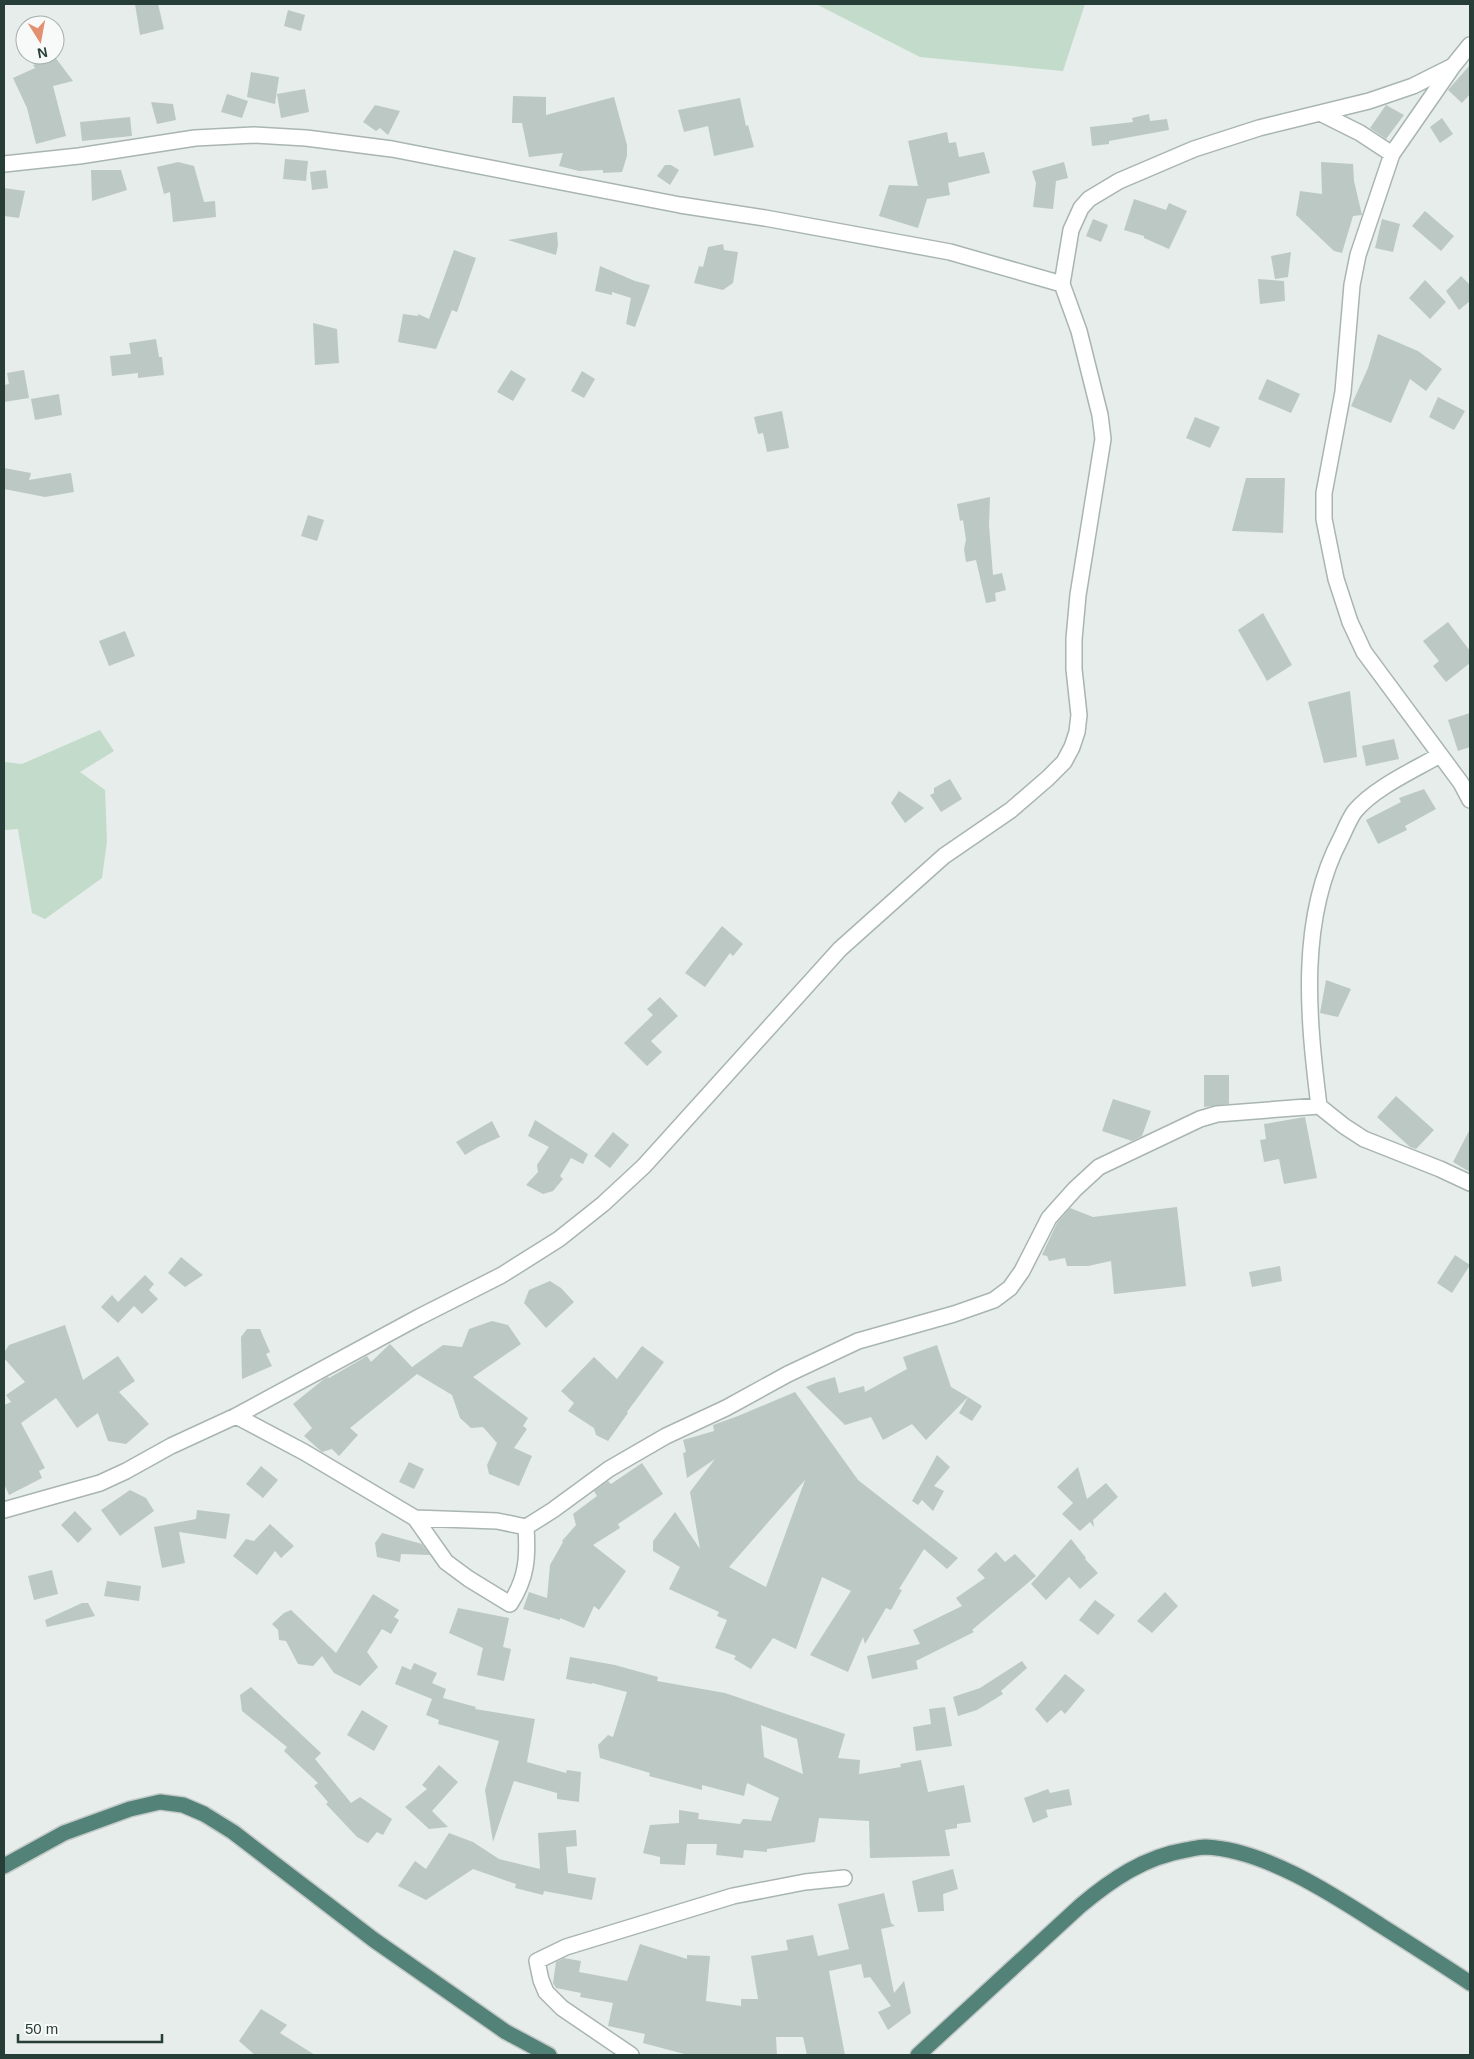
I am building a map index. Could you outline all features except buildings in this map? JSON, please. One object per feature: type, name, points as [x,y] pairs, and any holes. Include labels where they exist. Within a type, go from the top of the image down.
[{"type":"highway","points":[[4,1866],[64,1833],[130,1809],[160,1802],[183,1805],[204,1814],[233,1832],[382,1945],[506,2032],[549,2055]]},
{"type":"highway","points":[[918,2055],[1104,1886],[1128,1870],[1172,1852],[1204,1847],[1250,1855],[1285,1870],[1334,1895],[1470,1983]]},
{"type":"street","points":[[1470,45],[1453,66],[1392,154],[1358,255],[1353,278],[1343,392],[1324,492],[1324,519],[1336,580],[1350,622],[1364,652],[1461,783],[1470,800]]},
{"type":"street","points":[[4,1510],[100,1483],[171,1446],[236,1416],[419,1317],[502,1275],[558,1239],[603,1204],[644,1166],[840,949],[944,856],[1011,810],[1048,778],[1064,762],[1077,732],[1079,715],[1074,670],[1074,639],[1078,595],[1103,439],[1100,415],[1079,332],[1062,284],[1071,230],[1078,214],[1089,199],[1119,181],[1194,149],[1259,128],[1369,101],[1413,86],[1453,66]]},
{"type":"street","points":[[1320,113],[1360,133],[1392,154]]},
{"type":"street","points":[[4,164],[79,156],[195,138],[254,134],[306,138],[392,149],[680,205],[765,218],[950,252],[1062,284]]},
{"type":"street","points":[[1319,1106],[1309,984],[1313,921],[1331,856],[1355,811],[1382,788],[1440,755]]},
{"type":"street","points":[[415,1518],[497,1521],[526,1527],[625,1460],[666,1436],[726,1408],[788,1374],[858,1341],[954,1314],[994,1300],[1010,1288],[1022,1271],[1049,1218],[1075,1188],[1099,1167],[1200,1119],[1217,1114],[1319,1106],[1364,1139],[1470,1183]]},
{"type":"street","points":[[236,1416],[304,1452],[415,1518],[446,1562],[469,1579],[510,1604],[517,1593],[524,1575],[528,1554],[526,1527]]},
{"type":"street","points":[[631,2055],[562,2008],[546,1992],[537,1961],[566,1947],[733,1896],[805,1882],[844,1878]]},
{"type":"green space","points":[[816,4],[1085,4],[1063,71],[920,57]]},
{"type":"green space","points":[[100,730],[114,751],[80,772],[105,790],[107,841],[102,878],[45,919],[32,913],[18,829],[4,830],[4,762],[22,764]]}]
